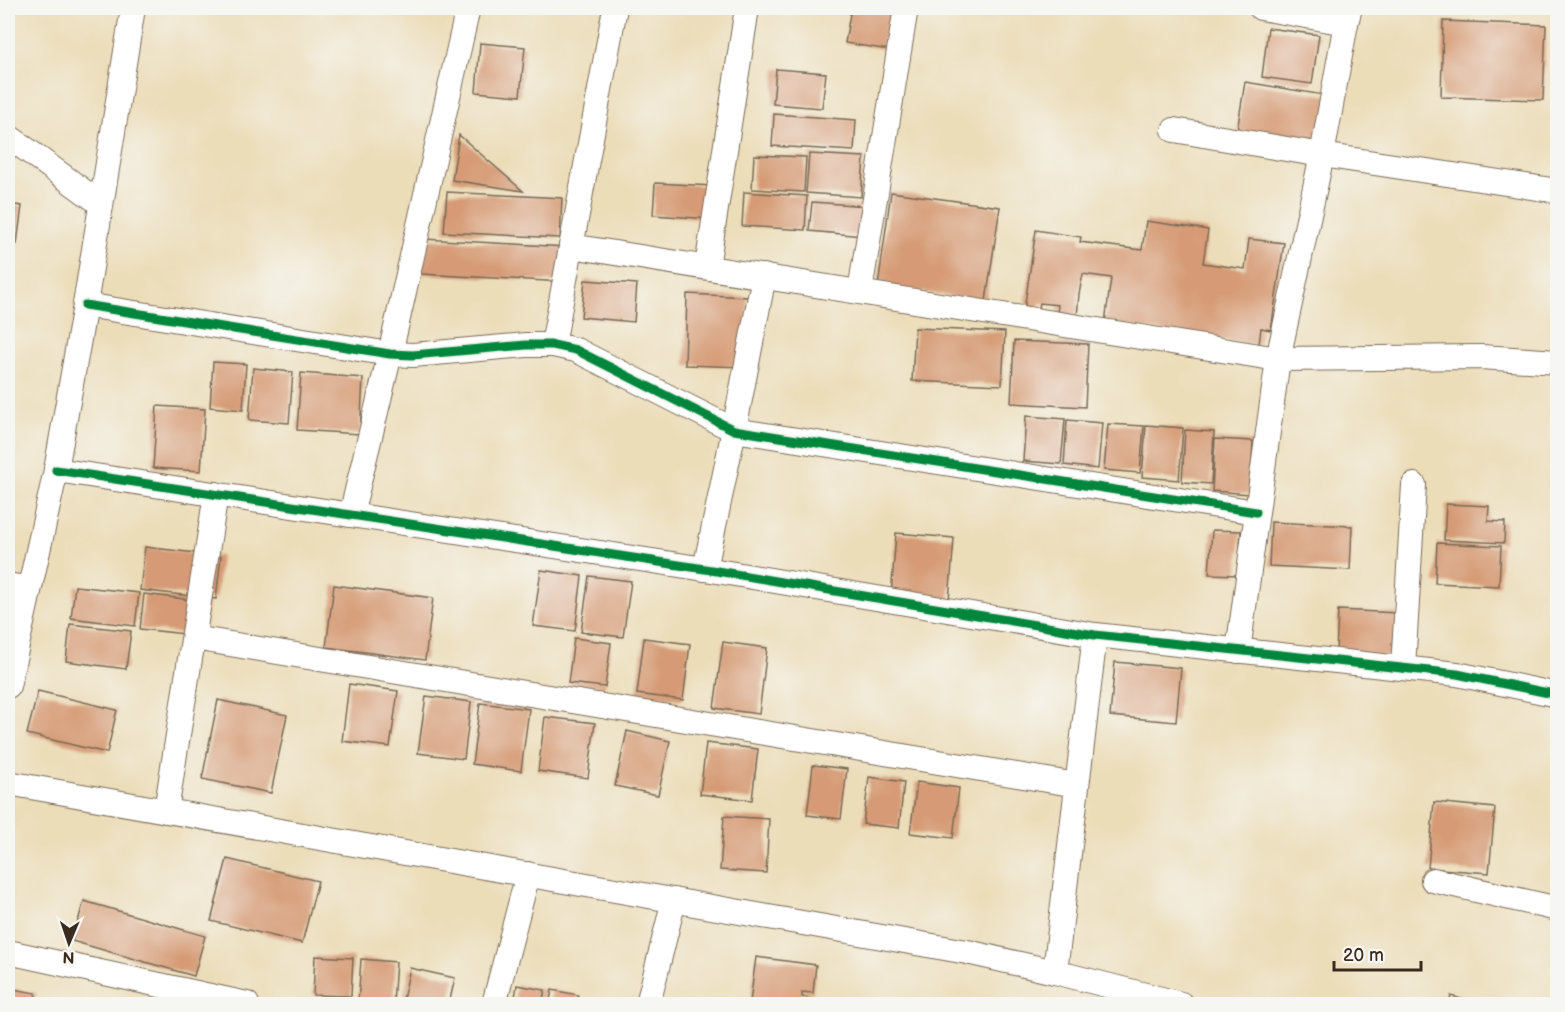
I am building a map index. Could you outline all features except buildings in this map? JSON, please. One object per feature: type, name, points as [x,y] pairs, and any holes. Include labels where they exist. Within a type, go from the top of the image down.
[{"type":"street","points":[[8,686],[18,587],[56,470],[134,8]]},
{"type":"street","points":[[351,515],[468,8]]},
{"type":"street","points":[[553,345],[615,8]]},
{"type":"street","points":[[707,267],[747,8]]},
{"type":"street","points":[[860,291],[906,8]]},
{"type":"street","points":[[1238,651],[1278,358],[1322,155],[1348,15],[1261,8]]},
{"type":"street","points":[[1174,130],[1557,191]]},
{"type":"street","points":[[8,136],[101,204]]},
{"type":"street","points":[[571,246],[1278,358],[1481,357],[1557,362]]},
{"type":"street","points":[[705,569],[764,276]]},
{"type":"street","points":[[85,305],[390,354],[413,355],[526,345],[553,345],[576,350],[734,430],[1256,512]]},
{"type":"street","points":[[56,470],[705,569],[1095,635],[1457,674],[1557,695]]},
{"type":"street","points":[[1403,668],[1414,485]]},
{"type":"street","points":[[165,811],[216,494]]},
{"type":"street","points":[[1055,972],[1095,635]]},
{"type":"street","points":[[194,638],[1077,785]]},
{"type":"street","points":[[8,783],[967,952],[1177,1004]]},
{"type":"street","points":[[494,1005],[528,874]]},
{"type":"street","points":[[1433,879],[1557,909]]},
{"type":"street","points":[[648,1005],[674,900]]},
{"type":"street","points":[[8,952],[247,1005]]},
{"type":"cycle path","points":[[85,305],[390,354],[413,355],[526,345],[553,345],[576,350],[734,430],[1256,512]]},
{"type":"cycle path","points":[[56,470],[705,569],[1095,635],[1457,674],[1558,695]]}]
